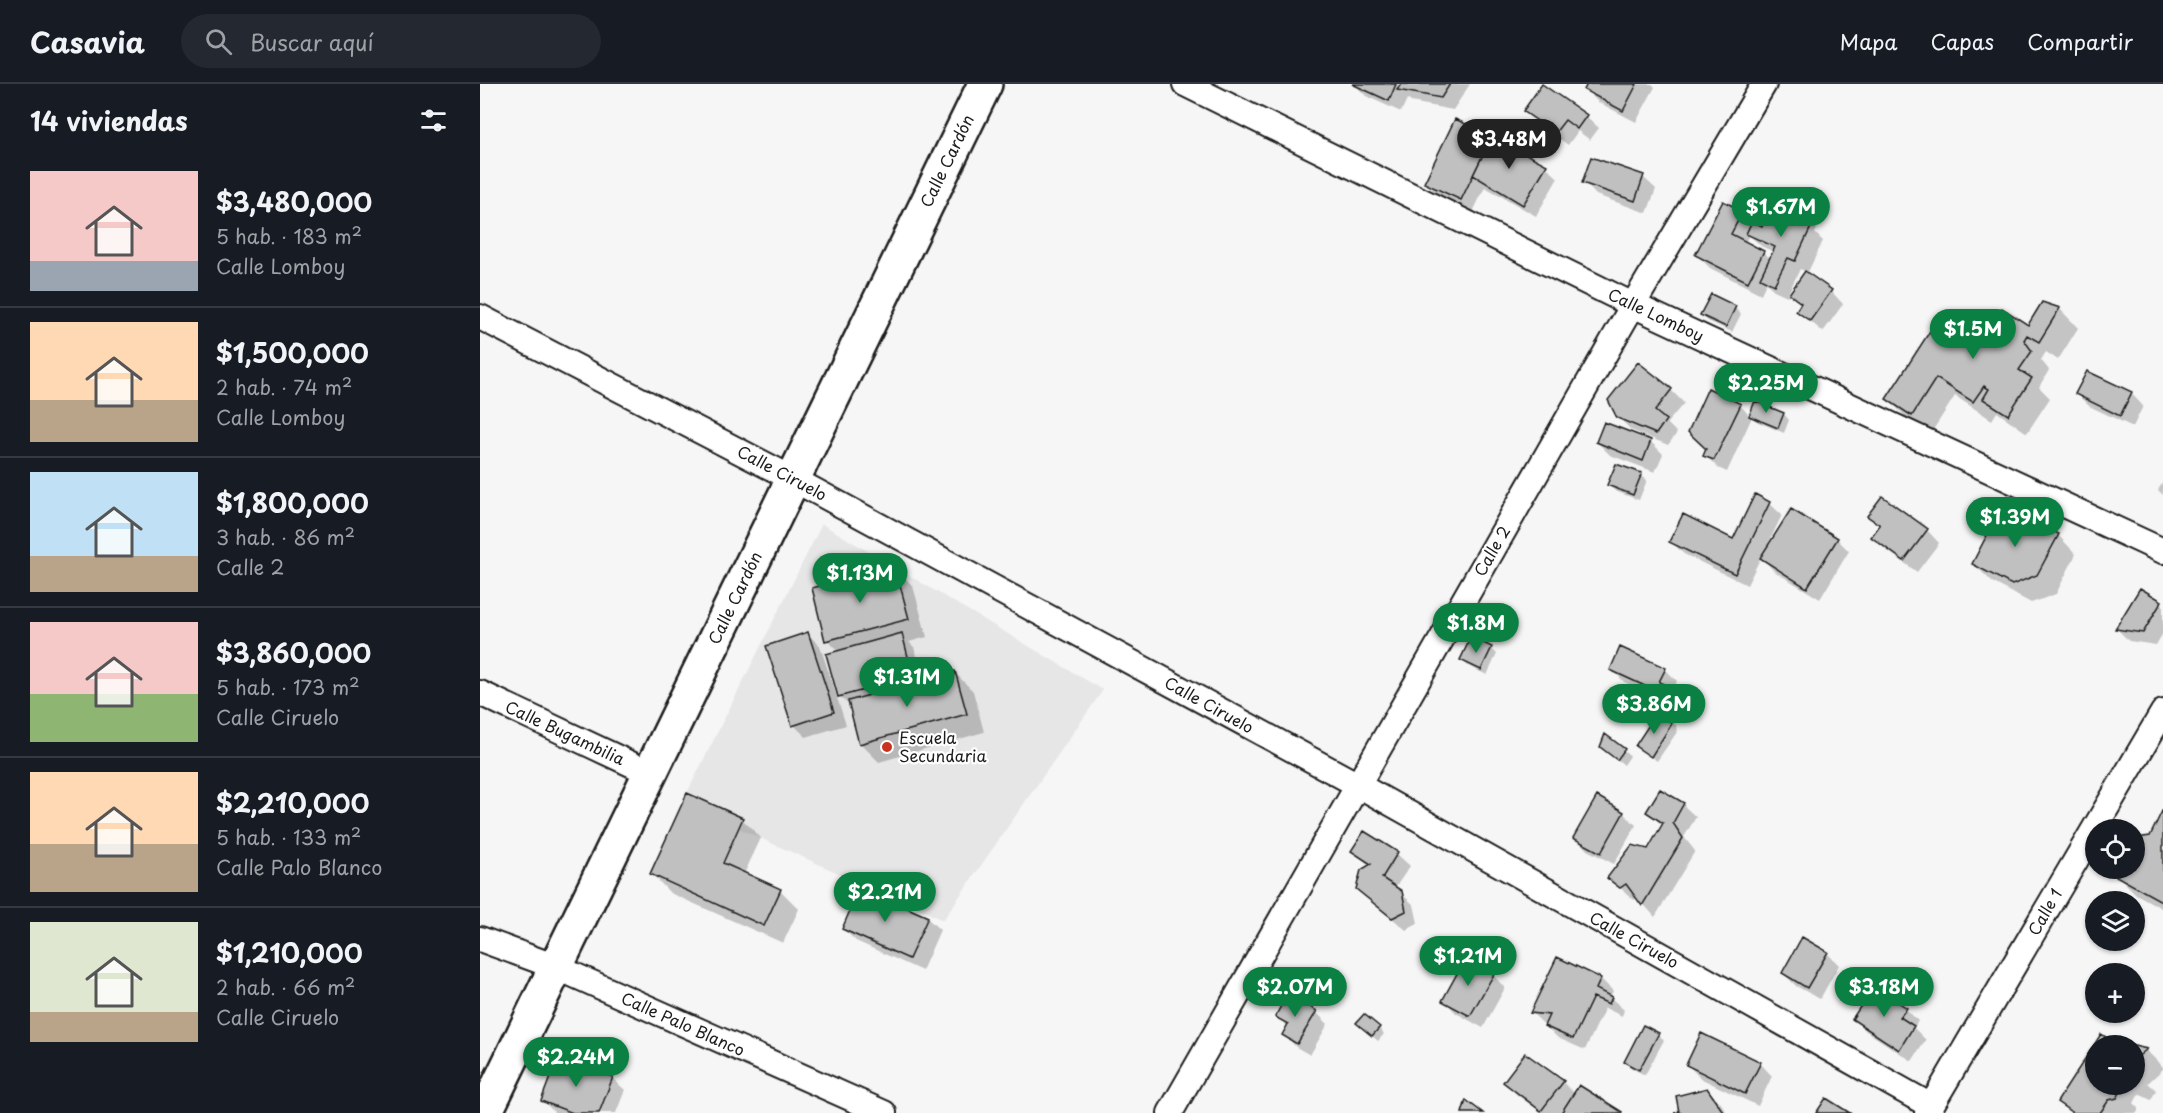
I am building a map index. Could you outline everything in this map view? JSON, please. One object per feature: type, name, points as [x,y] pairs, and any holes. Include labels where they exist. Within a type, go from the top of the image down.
[{"type":"main road","name":"Calle Cardón","points":[[485,1113],[985,84]]},
{"type":"street","name":"Calle Lomboy","points":[[1185,84],[1634,305],[2163,551]]},
{"type":"street","name":"Calle 2","points":[[1170,1113],[1634,305],[1764,84]]},
{"type":"street","name":"Calle Ciruelo","points":[[480,317],[793,479],[1358,785],[1929,1109]]},
{"type":"street","name":"Calle Bugambilia","points":[[480,693],[650,773]]},
{"type":"street","name":"Calle 1","points":[[1929,1109],[2163,712]]},
{"type":"street","name":"Calle Palo Blanco","points":[[480,939],[556,967],[884,1113]]},
{"type":"shaded area","name":"Escuela Secundaria","points":[[822,524],[1103,690],[943,920],[682,803]]},
{"type":"building","points":[[1352,84],[1396,84],[1389,101]]},
{"type":"building","points":[[1401,84],[1450,84],[1441,98],[1397,90]]},
{"type":"building","points":[[1542,84],[1587,115],[1577,129],[1565,120],[1555,133],[1523,111]]},
{"type":"building","points":[[1587,84],[1637,84],[1623,111],[1584,90]]},
{"type":"building","points":[[1455,119],[1492,136],[1461,200],[1424,183]]},
{"type":"building","points":[[1492,136],[1547,165],[1523,205],[1473,175]]},
{"type":"building","points":[[1591,157],[1644,175],[1635,201],[1582,183]]},
{"type":"building","points":[[1775,200],[1806,215],[1802,223],[1811,227],[1795,261],[1788,258],[1774,285],[1760,278],[1775,247],[1746,234],[1752,221],[1762,226]]},
{"type":"building","points":[[1723,201],[1743,211],[1731,234],[1764,251],[1748,282],[1695,255]]},
{"type":"building","points":[[1805,271],[1832,290],[1810,321],[1796,311],[1801,303],[1789,294]]},
{"type":"building","points":[[1711,294],[1736,306],[1726,327],[1700,315]]},
{"type":"building","points":[[2042,302],[2060,308],[2039,342],[2027,335],[2024,340],[2032,351],[2019,370],[2032,378],[2008,415],[1983,399],[1989,389],[1984,386],[1973,402],[1936,378],[1912,416],[1886,399],[1941,314],[1960,326],[1966,318],[1987,332],[2002,308],[2028,325]]},
{"type":"building","points":[[1638,362],[1672,389],[1655,411],[1666,420],[1656,434],[1617,418],[1608,400]]},
{"type":"building","points":[[2087,371],[2132,392],[2120,416],[2075,394]]},
{"type":"building","points":[[1708,388],[1741,404],[1714,460],[1703,456],[1706,449],[1688,432]]},
{"type":"building","points":[[1755,401],[1784,413],[1778,428],[1749,416]]},
{"type":"building","points":[[1604,422],[1651,440],[1643,461],[1596,442]]},
{"type":"building","points":[[1616,464],[1642,473],[1633,495],[1607,485]]},
{"type":"building","points":[[1755,494],[1770,502],[1735,574],[1669,542],[1683,514],[1733,539]]},
{"type":"building","points":[[1882,496],[1928,529],[1904,561],[1871,537],[1880,525],[1867,516]]},
{"type":"building","points":[[2002,506],[2059,534],[2037,575],[2012,585],[1972,564]]},
{"type":"building","points":[[1791,509],[1838,538],[1807,588],[1760,558]]},
{"type":"building","points":[[895,566],[909,619],[825,641],[812,588]]},
{"type":"building","points":[[2140,588],[2162,601],[2143,633],[2115,629]]},
{"type":"building","points":[[808,632],[834,712],[792,726],[766,646]]},
{"type":"building","points":[[902,633],[913,677],[838,697],[826,654]]},
{"type":"building","points":[[1471,637],[1492,647],[1481,670],[1460,660]]},
{"type":"building","points":[[1620,647],[1666,668],[1659,682],[1676,690],[1671,698],[1610,670]]},
{"type":"building","points":[[955,671],[967,714],[859,744],[848,701]]},
{"type":"building","points":[[1656,714],[1670,718],[1671,725],[1651,757],[1635,746]]},
{"type":"building","points":[[1605,734],[1625,749],[1617,760],[1600,747]]},
{"type":"building","points":[[1660,789],[1684,803],[1673,823],[1683,838],[1642,906],[1626,884],[1620,888],[1607,878],[1632,845],[1648,849],[1663,823],[1646,812]]},
{"type":"building","points":[[687,793],[743,818],[723,863],[781,889],[764,926],[650,874]]},
{"type":"building","points":[[1597,796],[1624,812],[1601,853],[1573,838]]},
{"type":"building","points":[[2163,809],[2163,902],[2121,879],[2145,879],[2145,837],[2150,836]]},
{"type":"building","points":[[1364,831],[1398,852],[1382,878],[1402,891],[1406,911],[1392,918],[1356,889],[1361,870],[1371,864],[1351,851]]},
{"type":"building","points":[[860,887],[928,917],[909,959],[842,929]]},
{"type":"building","points":[[1802,937],[1828,952],[1807,988],[1782,973]]},
{"type":"building","points":[[1557,957],[1601,978],[1596,989],[1612,997],[1609,1004],[1593,997],[1573,1039],[1544,1026],[1549,1015],[1530,1013]]},
{"type":"building","points":[[1465,959],[1494,974],[1470,1016],[1442,1001]]},
{"type":"building","points":[[1874,986],[1907,1008],[1900,1017],[1914,1026],[1899,1050],[1852,1019]]},
{"type":"building","points":[[1288,993],[1317,1011],[1297,1044],[1282,1035],[1288,1024],[1275,1017]]},
{"type":"building","points":[[1364,1014],[1380,1027],[1372,1036],[1356,1023]]},
{"type":"building","points":[[1643,1025],[1659,1033],[1639,1070],[1624,1062]]},
{"type":"building","points":[[1701,1033],[1761,1062],[1745,1094],[1686,1065]]},
{"type":"building","points":[[1525,1053],[1564,1081],[1541,1111],[1503,1082]]},
{"type":"building","points":[[558,1056],[613,1077],[599,1113],[573,1113],[541,1101]]},
{"type":"building","points":[[2085,1059],[2085,1095],[2119,1095],[2117,1098],[2109,1100],[2100,1113],[2073,1113],[2057,1102]]},
{"type":"building","points":[[1579,1085],[1622,1112],[1561,1113]]},
{"type":"building","points":[[1707,1088],[1724,1113],[1674,1113],[1679,1112],[1676,1096]]},
{"type":"building","points":[[1826,1098],[1850,1113],[1816,1113]]},
{"type":"building","points":[[1466,1100],[1483,1113],[1462,1113]]},
{"type":"place","name":"Escuela Secundaria","points":[[887,747]]}]
